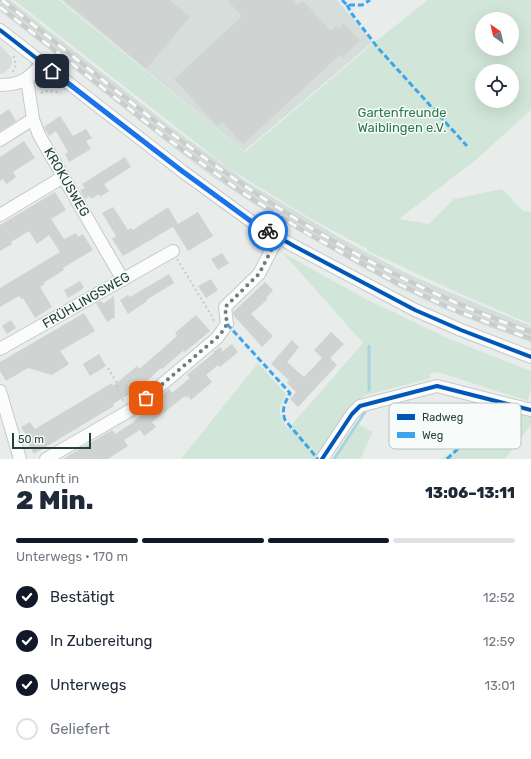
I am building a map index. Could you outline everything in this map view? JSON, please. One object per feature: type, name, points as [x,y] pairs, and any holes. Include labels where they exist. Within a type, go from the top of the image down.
[{"type":"street","points":[[0,30],[182,171],[252,222],[415,310],[461,330],[531,357]]},
{"type":"street","points":[[0,86],[27,79],[42,63]]},
{"type":"street","name":"KROKUSWEG","points":[[27,79],[33,119],[39,135],[123,280]]},
{"type":"street","points":[[0,140],[33,119]]},
{"type":"street","points":[[0,215],[63,178]]},
{"type":"street","points":[[46,459],[130,410],[220,335],[227,324],[225,307],[259,274],[278,237]]},
{"type":"street","name":"FRÜHLINGSWEG","points":[[0,350],[173,251]]},
{"type":"street","points":[[322,459],[352,414],[365,405],[438,386],[504,403]]},
{"type":"street","points":[[0,391],[20,459]]},
{"type":"street","points":[[521,407],[531,410]]},
{"type":"path","points":[[12,73],[15,69],[16,60],[8,49],[14,41]]},
{"type":"path","points":[[179,262],[211,315]]},
{"type":"path","points":[[108,368],[118,385],[117,389],[130,410]]},
{"type":"shaded area","points":[[0,0],[10,0],[174,129],[247,182],[342,239],[404,272],[531,326],[531,342],[444,309],[399,288],[255,205],[210,175],[0,11]]},
{"type":"shaded area","points":[[61,0],[337,0],[373,42],[244,151]]},
{"type":"shaded area","points":[[0,45],[12,58],[12,63],[10,68],[4,73],[0,74]]},
{"type":"green space","name":"Gartenfreunde Waiblingen e.V.","points":[[14,0],[59,0],[245,152],[376,41],[428,0],[531,0],[531,110],[477,159],[399,219],[429,224],[454,199],[502,189],[523,211],[531,212],[531,324],[461,294],[368,251],[365,246],[364,247],[313,220],[227,167]]},
{"type":"green space","points":[[283,253],[364,298],[447,338],[531,371],[531,387],[528,401],[438,372],[429,374],[431,378],[366,395],[350,407],[315,459],[181,459],[258,363],[286,394],[281,405],[280,412],[288,429],[363,343]]},
{"type":"green space","points":[[521,413],[531,415],[531,425],[521,438]]},
{"type":"green space","points":[[359,425],[373,432],[360,459],[334,459]]},
{"type":"green space","points":[[456,449],[513,449],[505,459],[441,459]]},
{"type":"building","points":[[64,0],[170,0],[190,17],[146,69]]},
{"type":"building","points":[[227,0],[293,0],[298,5],[303,1],[331,31],[336,26],[338,29],[344,23],[360,41],[343,57],[340,55],[243,144],[222,122],[217,126],[174,79],[242,16]]},
{"type":"building","points":[[9,109],[16,121],[0,131],[0,115]]},
{"type":"building","points":[[60,116],[73,136],[86,129],[92,138],[86,141],[91,149],[69,162],[65,154],[68,152],[56,131],[49,136],[44,127]]},
{"type":"building","points":[[24,141],[35,158],[13,172],[16,177],[11,181],[6,184],[3,179],[0,181],[0,157]]},
{"type":"building","points":[[125,157],[131,167],[104,184],[109,191],[100,197],[99,194],[91,199],[90,196],[85,199],[80,190],[85,188],[82,184]]},
{"type":"building","points":[[55,192],[66,210],[51,219],[64,239],[76,233],[78,237],[83,234],[93,250],[63,268],[64,270],[43,283],[45,284],[40,287],[52,307],[35,318],[23,298],[21,299],[19,296],[0,307],[0,288],[60,252],[49,235],[37,244],[29,231],[0,251],[0,225]]},
{"type":"building","points":[[113,207],[128,230],[131,228],[133,230],[168,207],[178,224],[198,212],[213,236],[188,251],[173,227],[123,256],[112,239],[116,236],[102,213]]},
{"type":"building","points":[[222,253],[229,263],[218,270],[211,259]]},
{"type":"building","points":[[169,274],[174,283],[146,300],[147,301],[128,314],[120,300],[128,295],[130,297]]},
{"type":"building","points":[[211,279],[218,290],[206,298],[198,286]]},
{"type":"building","points":[[80,281],[84,288],[68,298],[64,290]]},
{"type":"building","points":[[265,282],[273,290],[266,298],[268,299],[251,314],[273,336],[262,347],[234,316],[233,312]]},
{"type":"building","points":[[114,296],[115,317],[107,322],[96,303],[100,301],[104,303]]},
{"type":"building","points":[[84,313],[95,331],[60,351],[69,364],[52,375],[28,368],[6,381],[0,371],[0,362]]},
{"type":"building","points":[[196,315],[210,331],[185,352],[183,351],[162,369],[161,368],[135,392],[134,391],[113,404],[114,406],[34,454],[25,439],[27,437],[21,427],[30,422],[35,429],[112,383],[113,386],[137,366],[139,369],[152,358],[177,336],[175,333]]},
{"type":"building","points":[[11,320],[16,328],[7,334],[2,326]]},
{"type":"building","points":[[331,332],[344,344],[330,358],[337,365],[298,407],[290,399],[296,392],[287,383],[289,380],[271,364],[292,340],[299,347],[287,362],[304,377],[322,358],[314,350]]},
{"type":"building","points":[[232,344],[238,352],[220,367],[218,365],[206,375],[212,382],[191,400],[188,396],[186,398],[185,396],[152,422],[156,427],[144,436],[140,430],[124,440],[128,446],[108,459],[63,459],[112,430],[115,434],[134,422],[157,404],[156,402],[161,399],[160,397],[169,389],[172,393],[190,378],[187,375],[214,353],[213,352],[220,347],[223,351]]},
{"type":"building","points":[[99,354],[106,366],[90,376],[83,364]]},
{"type":"waterway","points":[[369,346],[369,390]]},
{"type":"waterway","points":[[334,459],[365,412]]},
{"type":"railway","points":[[2,0],[183,142],[279,208],[348,249],[420,286],[456,303],[531,332]]},
{"type":"railway","points":[[0,7],[169,140],[240,191],[305,232],[399,284],[452,309],[531,339]]},
{"type":"marked path","points":[[342,0],[347,5],[362,5],[370,0]]},
{"type":"marked path","points":[[347,5],[352,14],[378,48],[467,146]]},
{"type":"marked path","points":[[227,324],[290,393],[285,403],[285,420],[318,459]]},
{"type":"marked path","points":[[447,459],[458,449]]},
{"type":"cycle path","points":[[0,30],[182,171],[252,222],[415,310],[461,330],[531,357]]},
{"type":"cycle path","points":[[322,459],[352,414],[360,406],[437,386],[504,403]]},
{"type":"cycle path","points":[[521,407],[531,410]]},
{"type":"way so far","points":[[146,398],[220,335],[227,324],[225,307],[259,274],[278,237],[268,231]]},
{"type":"route","points":[[52,71],[182,171],[252,222],[268,231]]}]
